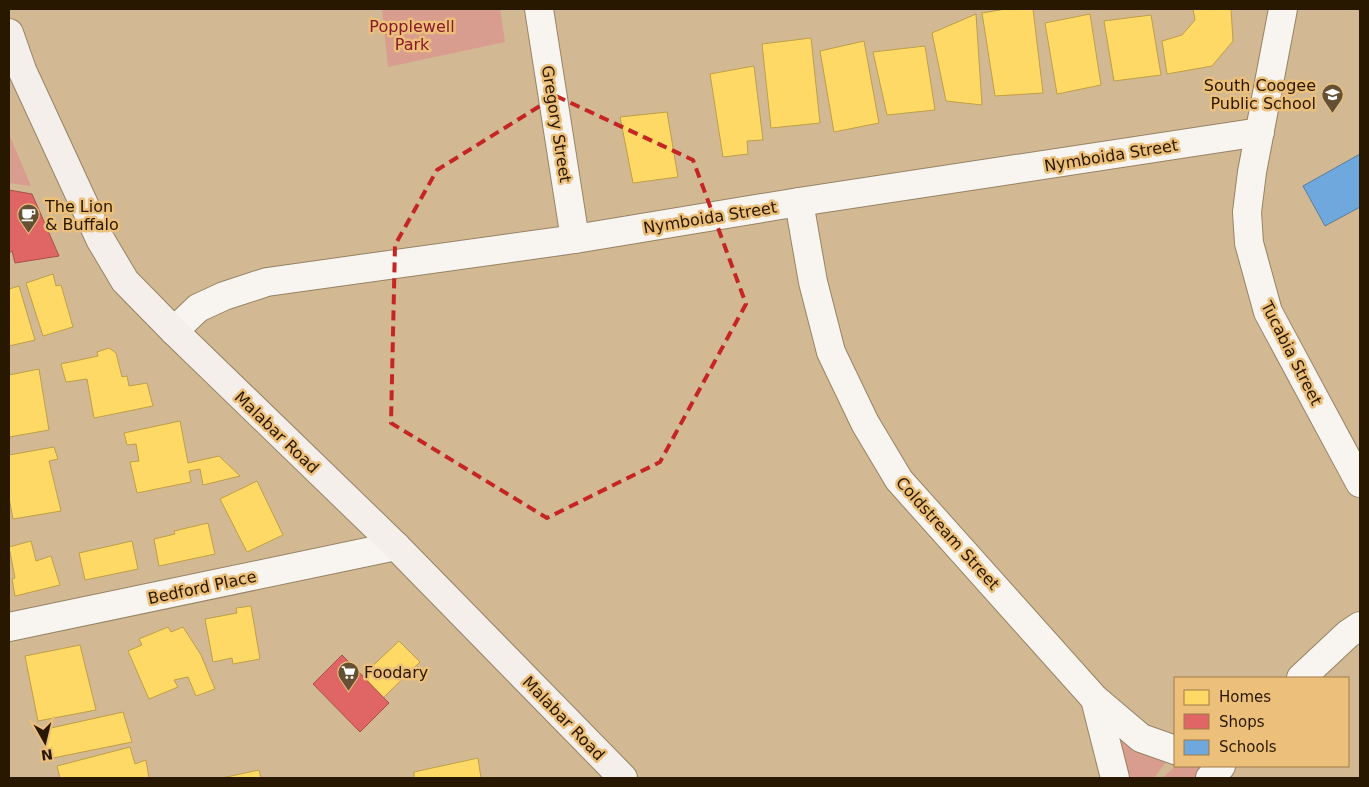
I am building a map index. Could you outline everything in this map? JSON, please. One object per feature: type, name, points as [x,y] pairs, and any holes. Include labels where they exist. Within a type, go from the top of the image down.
[{"type":"main road","name":"Malabar Road","points":[[10,43],[100,238],[125,281],[174,332],[396,546],[623,778]]},
{"type":"street","name":"Gregory Street","points":[[539,9],[575,239]]},
{"type":"street","name":"Tucabia Street","points":[[1283,9],[1252,172],[1247,212],[1249,243],[1256,276],[1268,312],[1360,482]]},
{"type":"street","name":"Nymboida Street","points":[[174,332],[198,308],[224,296],[267,282],[575,239],[799,202],[1260,132]]},
{"type":"street","name":"Coldstream Street","points":[[799,202],[813,282],[831,352],[865,423],[899,480],[1094,699],[1141,738],[1174,750]]},
{"type":"street","name":"Bedford Place","points":[[9,627],[396,546]]},
{"type":"street","points":[[1302,677],[1348,634],[1360,626]]},
{"type":"street","name":"Coldstream Street","points":[[1094,699],[1115,778]]},
{"type":"street","points":[[1210,778],[1220,767]]},
{"type":"highlighted area","points":[[556,96],[693,160],[746,304],[660,462],[547,518],[391,423],[395,245],[437,170]]},
{"type":"green space","name":"Popplewell Park","points":[[382,9],[500,9],[505,42],[388,67]]},
{"type":"green space","points":[[9,134],[31,186],[9,183]]},
{"type":"green space","points":[[1110,724],[1166,762],[1154,778],[1129,778]]},
{"type":"green space","points":[[1175,767],[1204,767],[1195,778],[1162,778]]},
{"type":"building: Homes","points":[[1006,9],[1033,9],[1043,93],[995,96],[982,13]]},
{"type":"building: Homes","points":[[1193,9],[1231,9],[1233,41],[1212,66],[1167,74],[1162,41],[1182,35],[1195,20]]},
{"type":"building: Homes","points":[[976,14],[982,105],[946,101],[932,33]]},
{"type":"building: Homes","points":[[1090,14],[1101,85],[1057,94],[1045,23]]},
{"type":"building: Homes","points":[[1151,15],[1161,75],[1114,81],[1104,21]]},
{"type":"building: Homes","points":[[811,38],[820,123],[771,128],[762,44]]},
{"type":"building: Homes","points":[[864,41],[879,123],[834,132],[820,51]]},
{"type":"building: Homes","points":[[925,46],[935,110],[887,115],[873,52]]},
{"type":"building: Homes","points":[[754,66],[763,140],[747,141],[748,154],[723,157],[710,74]]},
{"type":"building: Homes","points":[[667,112],[678,177],[633,183],[620,117]]},
{"type":"building: Homes","points":[[53,274],[56,286],[61,285],[73,327],[43,336],[26,283]]},
{"type":"building: Homes","points":[[19,286],[35,340],[9,346],[9,289]]},
{"type":"building: Homes","points":[[109,348],[116,353],[122,377],[127,376],[129,386],[147,383],[153,406],[94,418],[87,379],[66,382],[61,364],[98,356],[97,352]]},
{"type":"building: Homes","points":[[39,369],[49,430],[9,437],[9,375]]},
{"type":"building: Homes","points":[[180,421],[188,463],[219,456],[240,476],[203,485],[200,469],[189,471],[191,482],[137,493],[130,462],[139,461],[136,444],[127,445],[124,433]]},
{"type":"building: Homes","points":[[54,447],[58,459],[49,461],[61,511],[13,519],[9,498],[9,455]]},
{"type":"building: Homes","points":[[257,481],[283,535],[247,552],[220,499]]},
{"type":"building: Homes","points":[[208,523],[215,554],[159,566],[154,539],[175,534],[174,531]]},
{"type":"building: Homes","points":[[31,541],[36,561],[51,556],[60,585],[15,596],[12,579],[15,578],[9,547]]},
{"type":"building: Homes","points":[[132,541],[138,569],[85,580],[79,553]]},
{"type":"building: Homes","points":[[251,606],[260,659],[233,664],[232,658],[213,662],[205,619],[237,613],[236,608]]},
{"type":"building: Homes","points":[[168,627],[171,632],[183,627],[201,655],[215,689],[196,696],[188,677],[174,680],[178,687],[149,699],[128,651],[142,645],[139,639]]},
{"type":"building: Homes","points":[[399,641],[420,662],[383,698],[362,676]]},
{"type":"building: Homes","points":[[80,645],[96,710],[38,721],[25,656]]},
{"type":"building: Homes","points":[[123,712],[132,742],[48,759],[42,730]]},
{"type":"building: Homes","points":[[130,747],[135,764],[146,760],[149,778],[60,778],[57,766]]},
{"type":"building: Homes","points":[[478,758],[481,778],[414,778],[414,772]]},
{"type":"building: Homes","points":[[259,770],[261,778],[222,778]]},
{"type":"building: Shops","name":"The Lion & Buffalo","points":[[9,190],[32,194],[59,256],[15,263],[12,251],[9,253]]},
{"type":"building: Shops","name":"Foodary","points":[[342,655],[389,703],[360,732],[313,684]]},
{"type":"building: Schools","points":[[1360,154],[1360,207],[1325,226],[1303,186]]},
{"type":"place","name":"South Coogee Public School","points":[[1332,113]]},
{"type":"place","name":"The Lion & Buffalo","points":[[29,234]]},
{"type":"place","name":"Foodary","points":[[348,691]]}]
